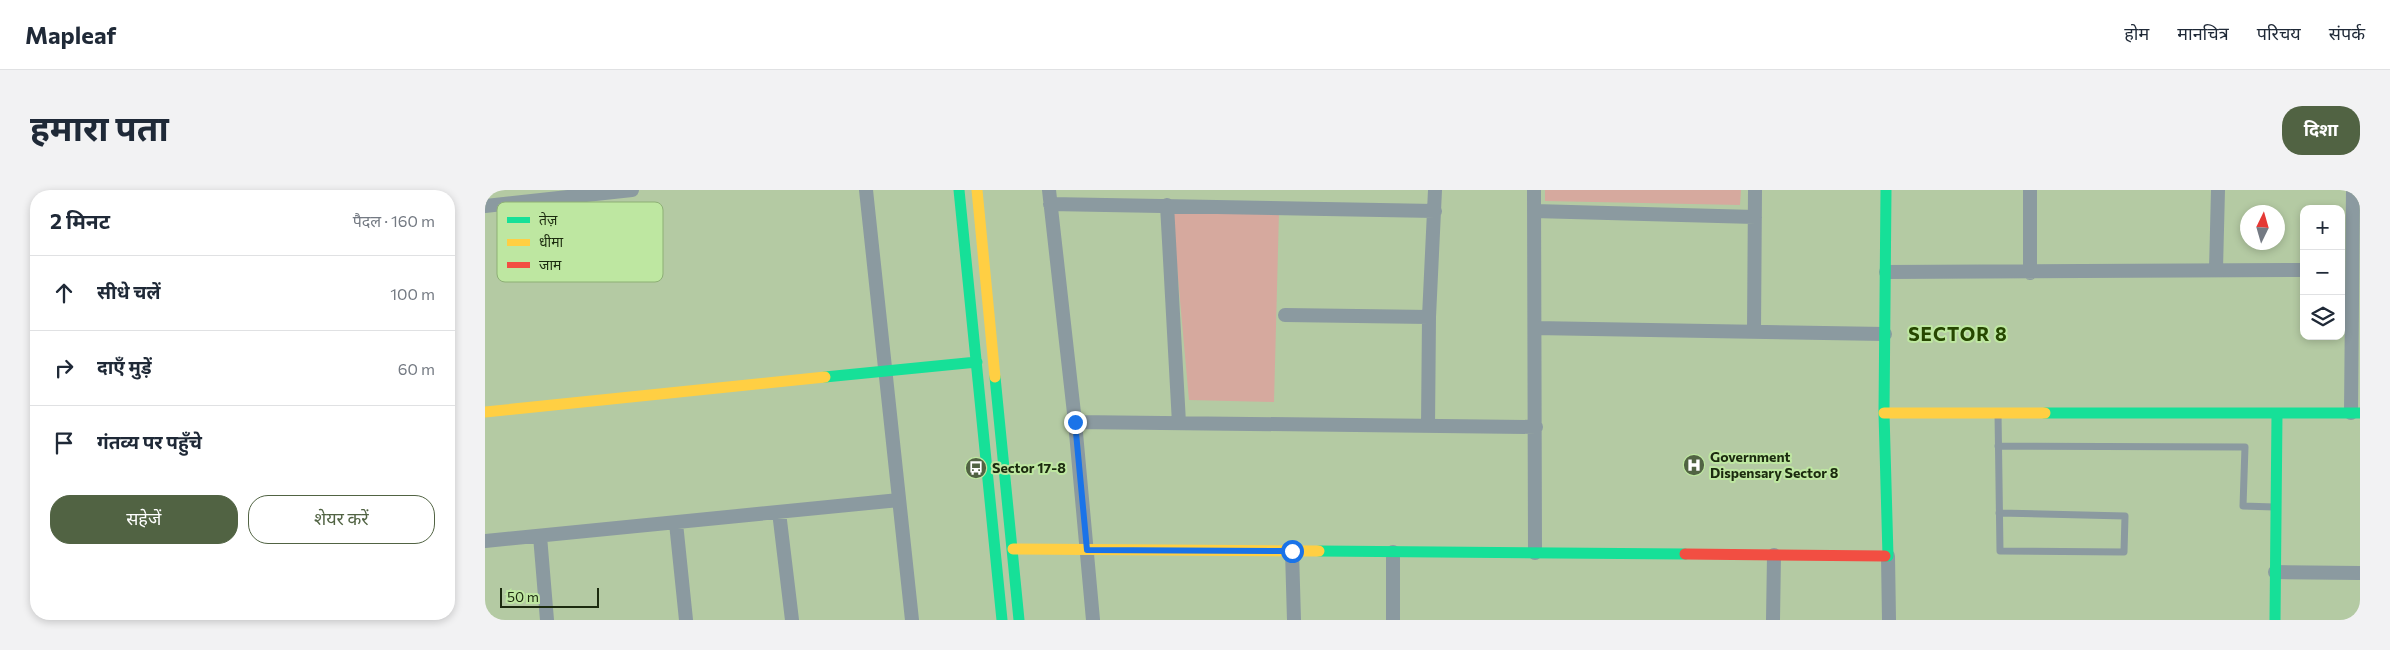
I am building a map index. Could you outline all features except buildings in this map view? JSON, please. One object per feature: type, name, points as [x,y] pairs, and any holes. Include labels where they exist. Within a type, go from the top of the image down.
[{"type":"street","points":[[504,202],[536,195],[632,190]]},
{"type":"street","points":[[866,190],[912,620]]},
{"type":"street","points":[[959,190],[1002,620]]},
{"type":"street","points":[[977,190],[1019,620]]},
{"type":"street","points":[[1428,426],[1429,318],[1435,190]]},
{"type":"street","points":[[1533,190],[1536,427],[1535,553]]},
{"type":"street","points":[[1754,331],[1755,190]]},
{"type":"street","points":[[1886,190],[1884,412],[1889,620]]},
{"type":"street","points":[[2030,190],[2030,273]]},
{"type":"street","points":[[2216,269],[2218,190]]},
{"type":"street","points":[[1884,412],[2356,413],[2351,270],[2353,190]]},
{"type":"street","points":[[1093,620],[1075,422],[1049,197],[1167,205],[1435,211]]},
{"type":"street","points":[[1167,205],[1179,423]]},
{"type":"street","points":[[1534,211],[1755,217]]},
{"type":"street","points":[[1886,272],[2030,273],[2216,269],[2300,270]]},
{"type":"street","points":[[1285,315],[1429,318]]},
{"type":"street","points":[[1535,328],[1885,334]]},
{"type":"street","points":[[485,412],[977,362]]},
{"type":"street","points":[[2275,620],[2277,414]]},
{"type":"street","points":[[1075,422],[1536,427]]},
{"type":"street","points":[[485,541],[899,500]]},
{"type":"street","points":[[779,512],[792,620]]},
{"type":"street","points":[[676,522],[686,620]]},
{"type":"street","points":[[540,536],[547,620]]},
{"type":"street","points":[[1013,549],[1888,556]]},
{"type":"street","points":[[1292,551],[1293,620]]},
{"type":"street","points":[[1393,552],[1393,620]]},
{"type":"street","points":[[1773,620],[1774,555]]},
{"type":"street","points":[[2275,572],[2360,572]]},
{"type":"lane","points":[[1998,413],[1998,446],[1999,513],[2000,551],[2124,552],[2125,516],[1999,513]]},
{"type":"lane","points":[[1998,446],[2245,447],[2243,506],[2276,507]]},
{"type":"shaded area","points":[[1545,190],[1741,190],[1740,205],[1545,201]]},
{"type":"shaded area","points":[[1172,211],[1279,212],[1274,402],[1189,400]]},
{"type":"traffic: fast","points":[[959,190],[1002,620]]},
{"type":"traffic: fast","points":[[1885,556],[1888,556],[1884,413],[1886,190]]},
{"type":"traffic: fast","points":[[825,377],[977,362]]},
{"type":"traffic: fast","points":[[995,377],[1019,620]]},
{"type":"traffic: fast","points":[[2045,413],[2360,413]]},
{"type":"traffic: fast","points":[[2275,620],[2277,414]]},
{"type":"traffic: fast","points":[[1319,551],[1685,554]]},
{"type":"traffic: slow","points":[[977,190],[995,377]]},
{"type":"traffic: slow","points":[[485,412],[825,377]]},
{"type":"traffic: slow","points":[[1884,413],[2045,413]]},
{"type":"traffic: slow","points":[[1013,549],[1319,551]]},
{"type":"traffic: jam","points":[[1685,554],[1885,556]]},
{"type":"place","name":"Government Dispensary Sector 8","points":[[1694,465]]},
{"type":"place","name":"Sector 17-8","points":[[976,468]]},
{"type":"district","name":"SECTOR 8","points":[[1958,334]]},
{"type":"route","points":[[1075,422],[1087,550],[1292,551]]}]
